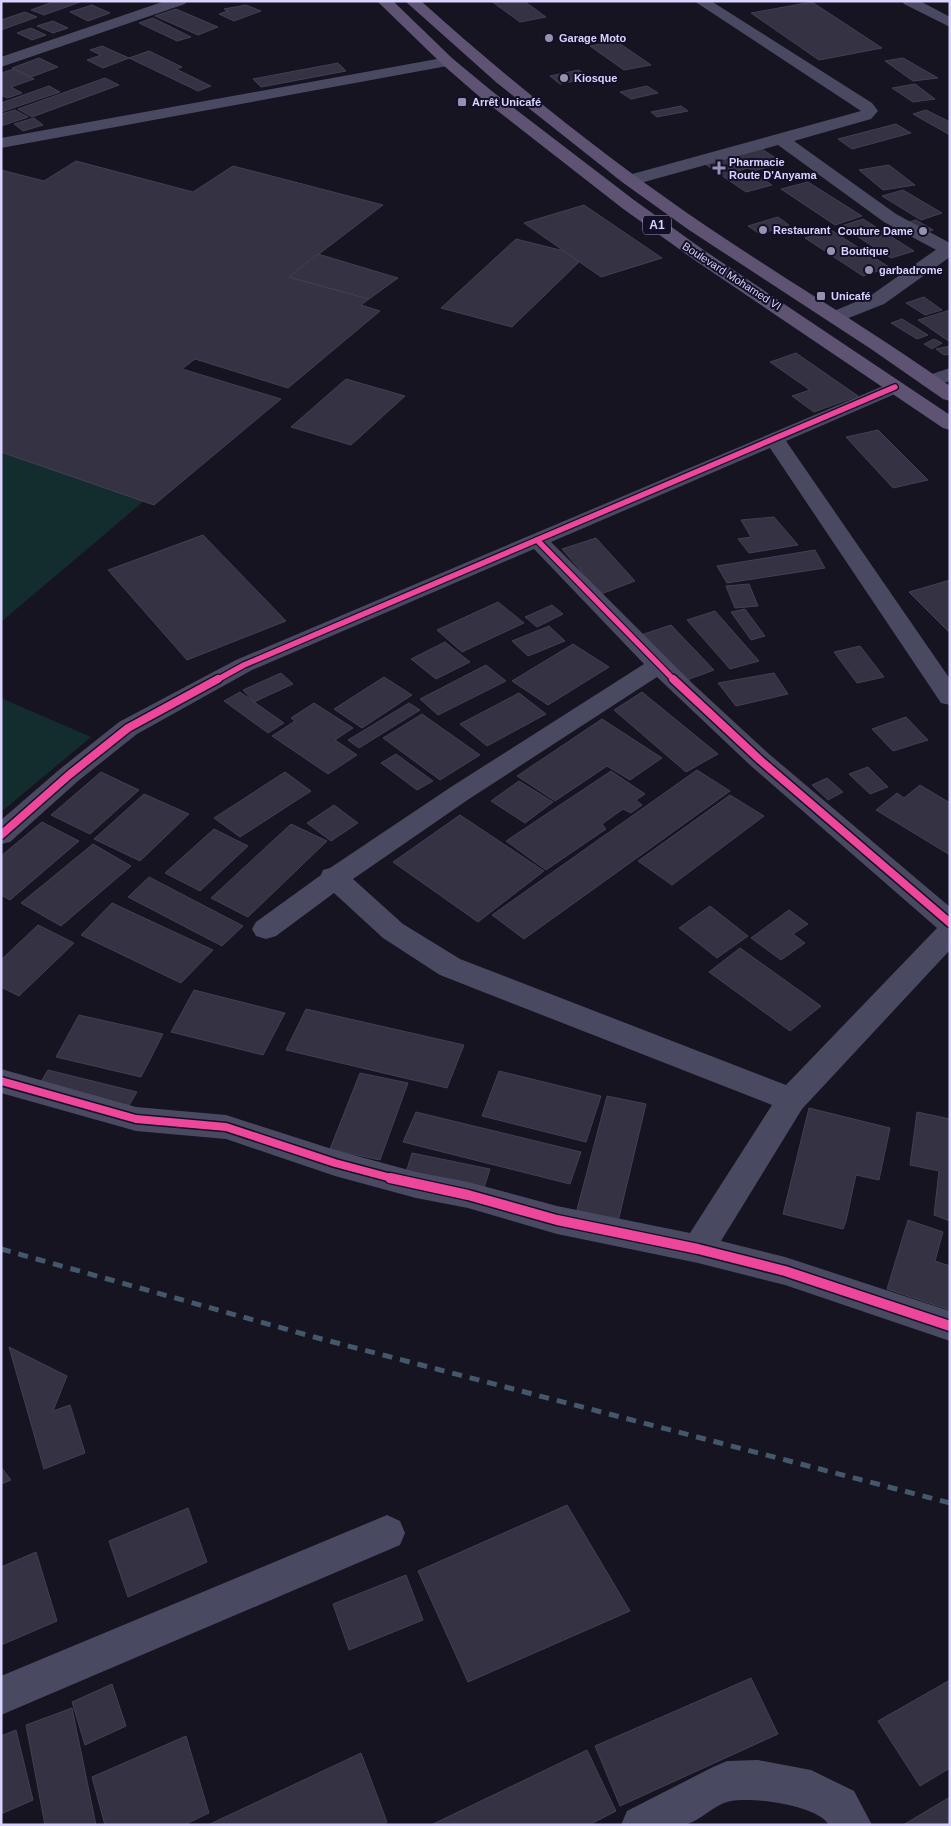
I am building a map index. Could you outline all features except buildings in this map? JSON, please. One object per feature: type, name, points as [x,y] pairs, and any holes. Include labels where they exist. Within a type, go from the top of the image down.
[{"type":"main road","name":"Boulevard Mohamed VI","points":[[384,1],[448,62],[508,112],[628,204],[699,255],[950,424]]},
{"type":"main road","name":"Boulevard Mohamed VI","points":[[417,6],[532,105],[631,180],[677,213],[836,317],[950,395]]},
{"type":"main road","points":[[397,14],[417,6]]},
{"type":"main road","points":[[807,326],[836,317]]},
{"type":"street","points":[[1,62],[180,1]]},
{"type":"street","points":[[631,180],[864,116],[870,112],[866,106],[700,1]]},
{"type":"street","points":[[910,1],[950,23]]},
{"type":"street","points":[[1,143],[448,62]]},
{"type":"street","points":[[781,139],[890,218],[948,251],[877,300],[836,317]]},
{"type":"street","points":[[930,381],[950,374]]},
{"type":"street","points":[[1,835],[69,775],[128,728],[244,665],[895,387]]},
{"type":"street","points":[[774,438],[950,697]]},
{"type":"street","points":[[537,540],[659,665],[760,760],[950,923]]},
{"type":"street","points":[[266,929],[333,878],[440,805],[659,665]]},
{"type":"street","points":[[333,878],[393,930],[450,967],[791,1100]]},
{"type":"street","points":[[698,1249],[791,1100],[950,932]]},
{"type":"street","points":[[1,1081],[136,1120],[226,1127],[334,1163],[416,1185],[468,1195],[558,1220],[698,1249],[785,1272],[950,1326]]},
{"type":"street","points":[[1,1696],[386,1533]]},
{"type":"street","points":[[641,1825],[728,1781],[758,1780],[811,1790],[840,1805],[852,1825]]},
{"type":"green space","points":[[1,452],[144,501],[1,622]]},
{"type":"green space","points":[[1,698],[91,737],[1,812]]},
{"type":"railway","points":[[1,1249],[314,1337],[950,1503]]},
{"type":"cycle path","points":[[1,835],[69,775],[128,728],[244,665],[895,387]]},
{"type":"cycle path","points":[[537,540],[683,689],[760,760],[950,923]]},
{"type":"cycle path","points":[[1,1081],[136,1119],[226,1127],[335,1163],[416,1185],[468,1195],[557,1220],[698,1249],[785,1271],[950,1326]]},
{"type":"place","name":"Garage Moto","points":[[549,38]]},
{"type":"place","name":"Kiosque","points":[[564,78]]},
{"type":"place","name":"Arrêt Unicafé","points":[[462,102]]},
{"type":"place","name":"Pharmacie Route D'Anyama","points":[[719,168]]},
{"type":"place","name":"Restaurant","points":[[763,230]]},
{"type":"place","name":"Couture Dame","points":[[923,231]]},
{"type":"place","name":"Boutique","points":[[831,251]]},
{"type":"place","name":"garbadrome","points":[[869,270]]},
{"type":"place","name":"Unicafé","points":[[821,296]]}]
